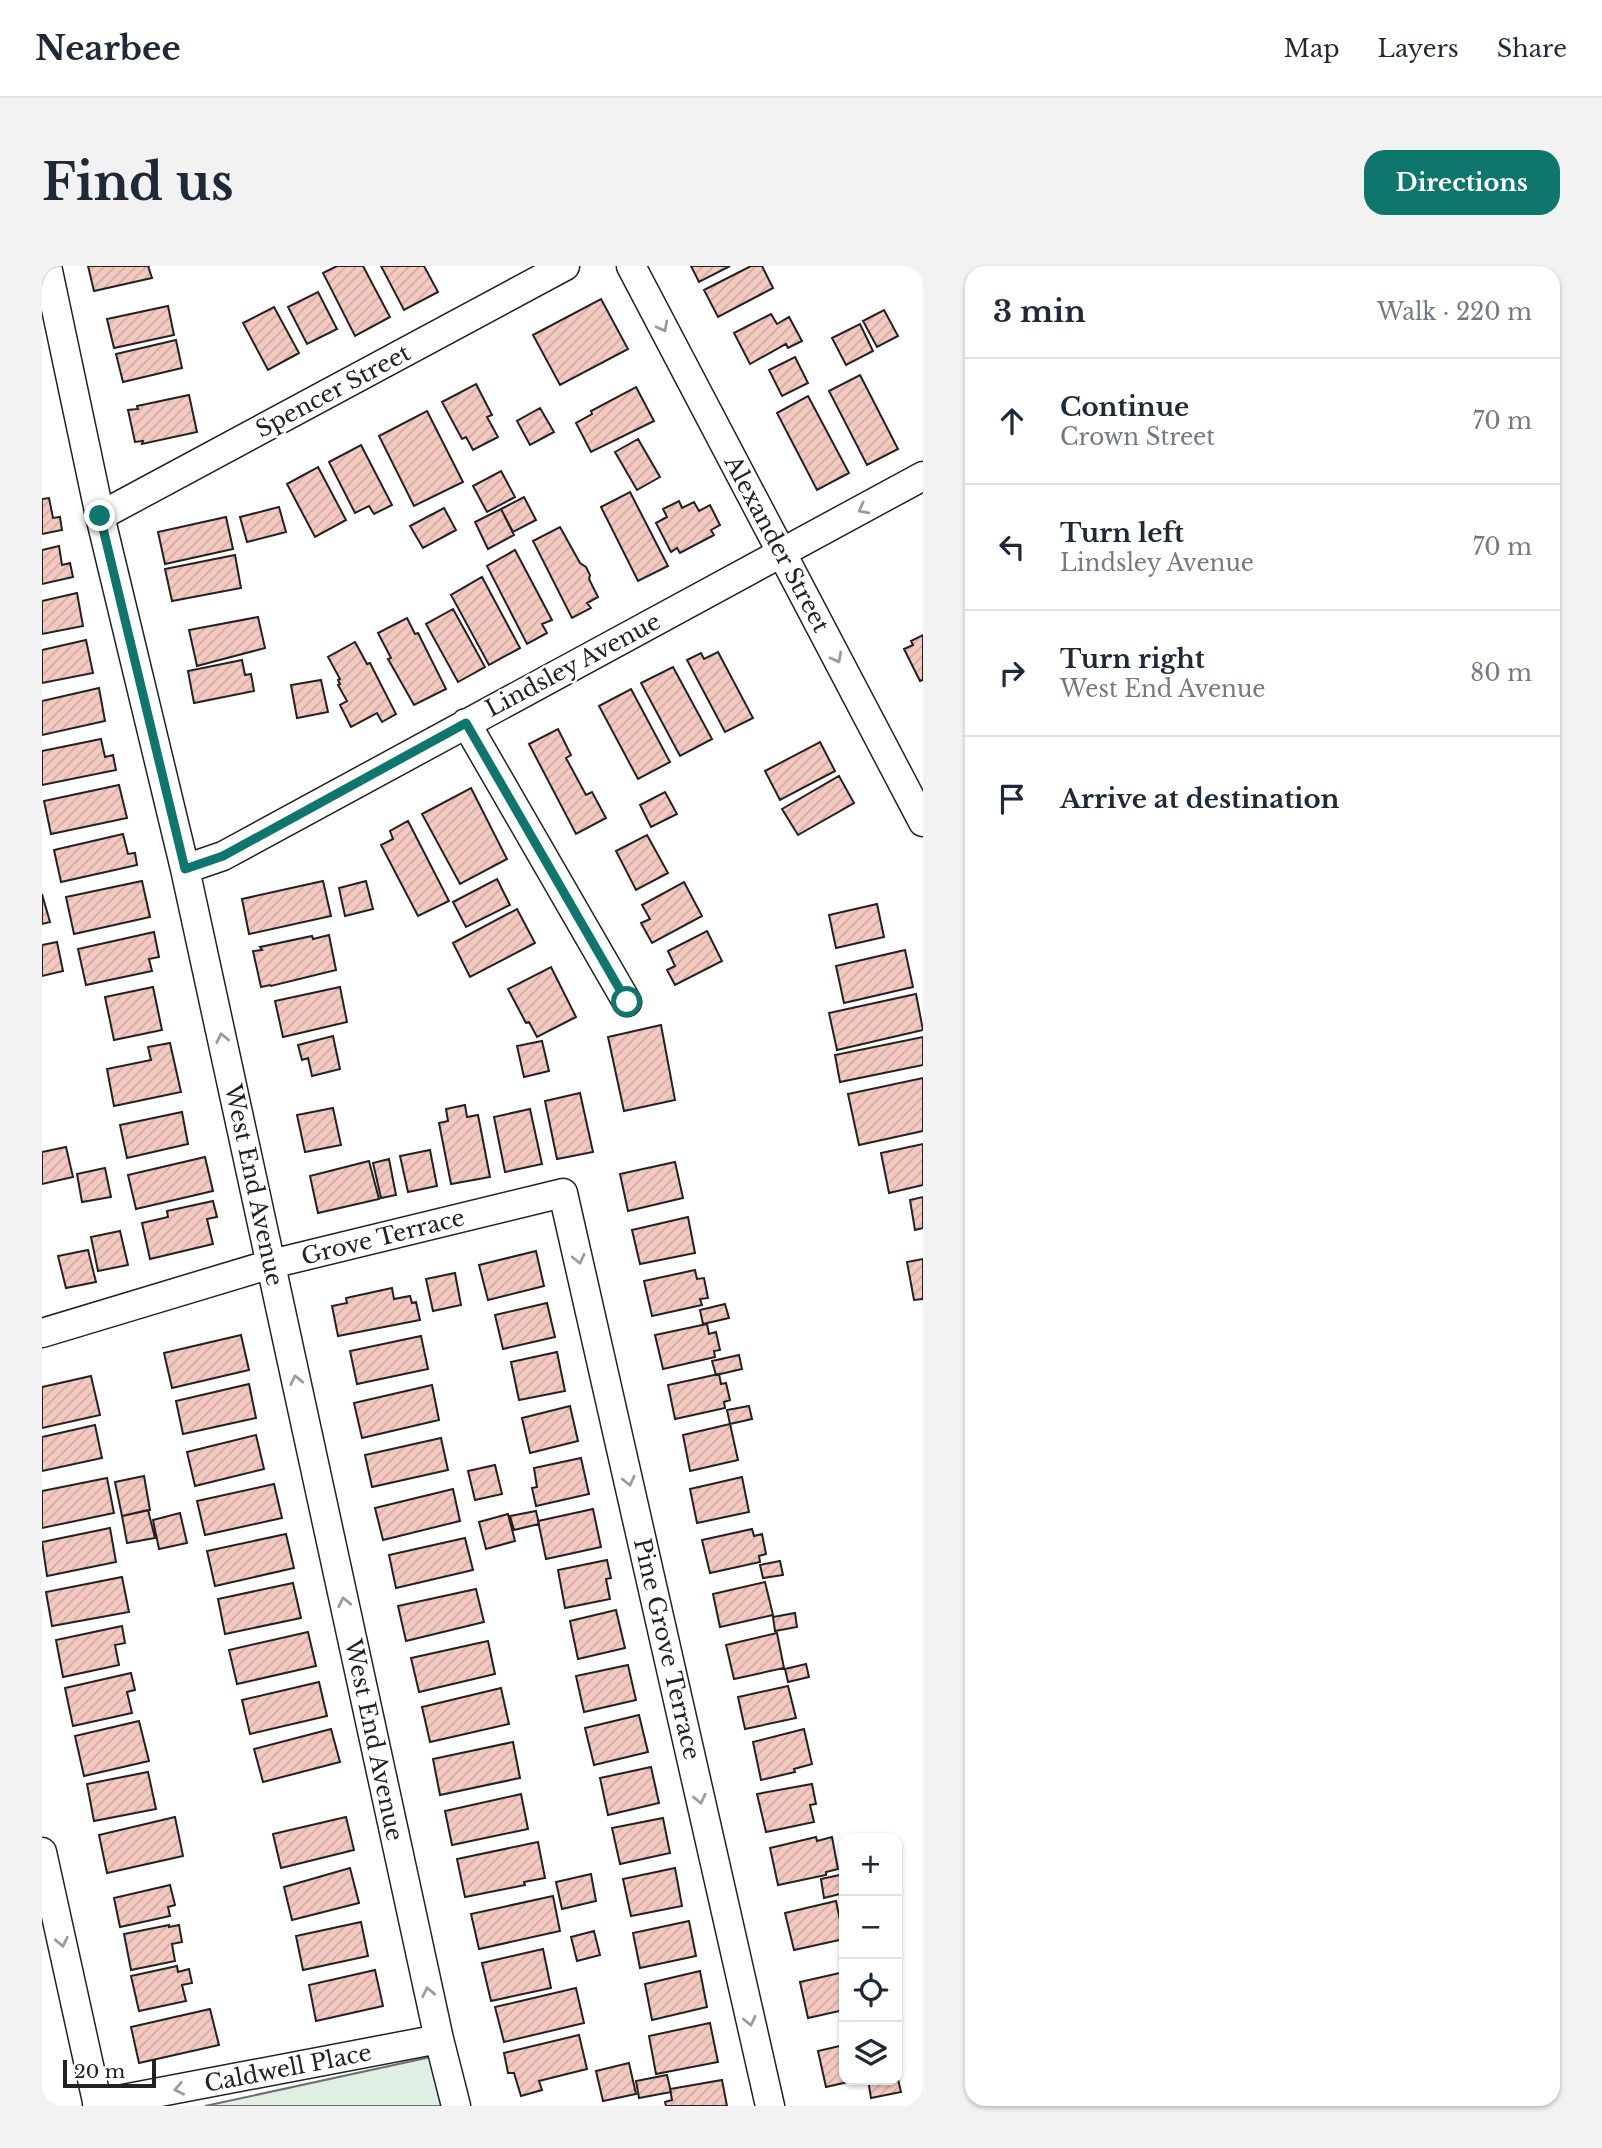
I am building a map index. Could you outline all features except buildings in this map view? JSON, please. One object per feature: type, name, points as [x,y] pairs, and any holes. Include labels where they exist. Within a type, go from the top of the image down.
[{"type":"street","name":"West End Avenue","points":[[47,266],[100,516],[185,869],[439,2039],[456,2106]]},
{"type":"street","name":"Spencer Street","points":[[100,516],[565,266]]},
{"type":"street","name":"Alexander Street","points":[[631,266],[923,822]]},
{"type":"street","name":"Lindsley Avenue","points":[[185,869],[223,856],[923,476]]},
{"type":"street","points":[[466,723],[627,1002]]},
{"type":"street","name":"Grove Terrace","points":[[42,1333],[271,1264],[564,1193]]},
{"type":"street","name":"Pine Grove Terrace","points":[[564,1193],[770,2106]]},
{"type":"street","points":[[42,1852],[97,2105]]},
{"type":"street","name":"Caldwell Place","points":[[97,2105],[439,2039]]},
{"type":"green space","points":[[440,2055],[451,2106],[205,2106]]},
{"type":"route","points":[[100,516],[185,869],[223,856],[466,723],[627,1002]]}]
